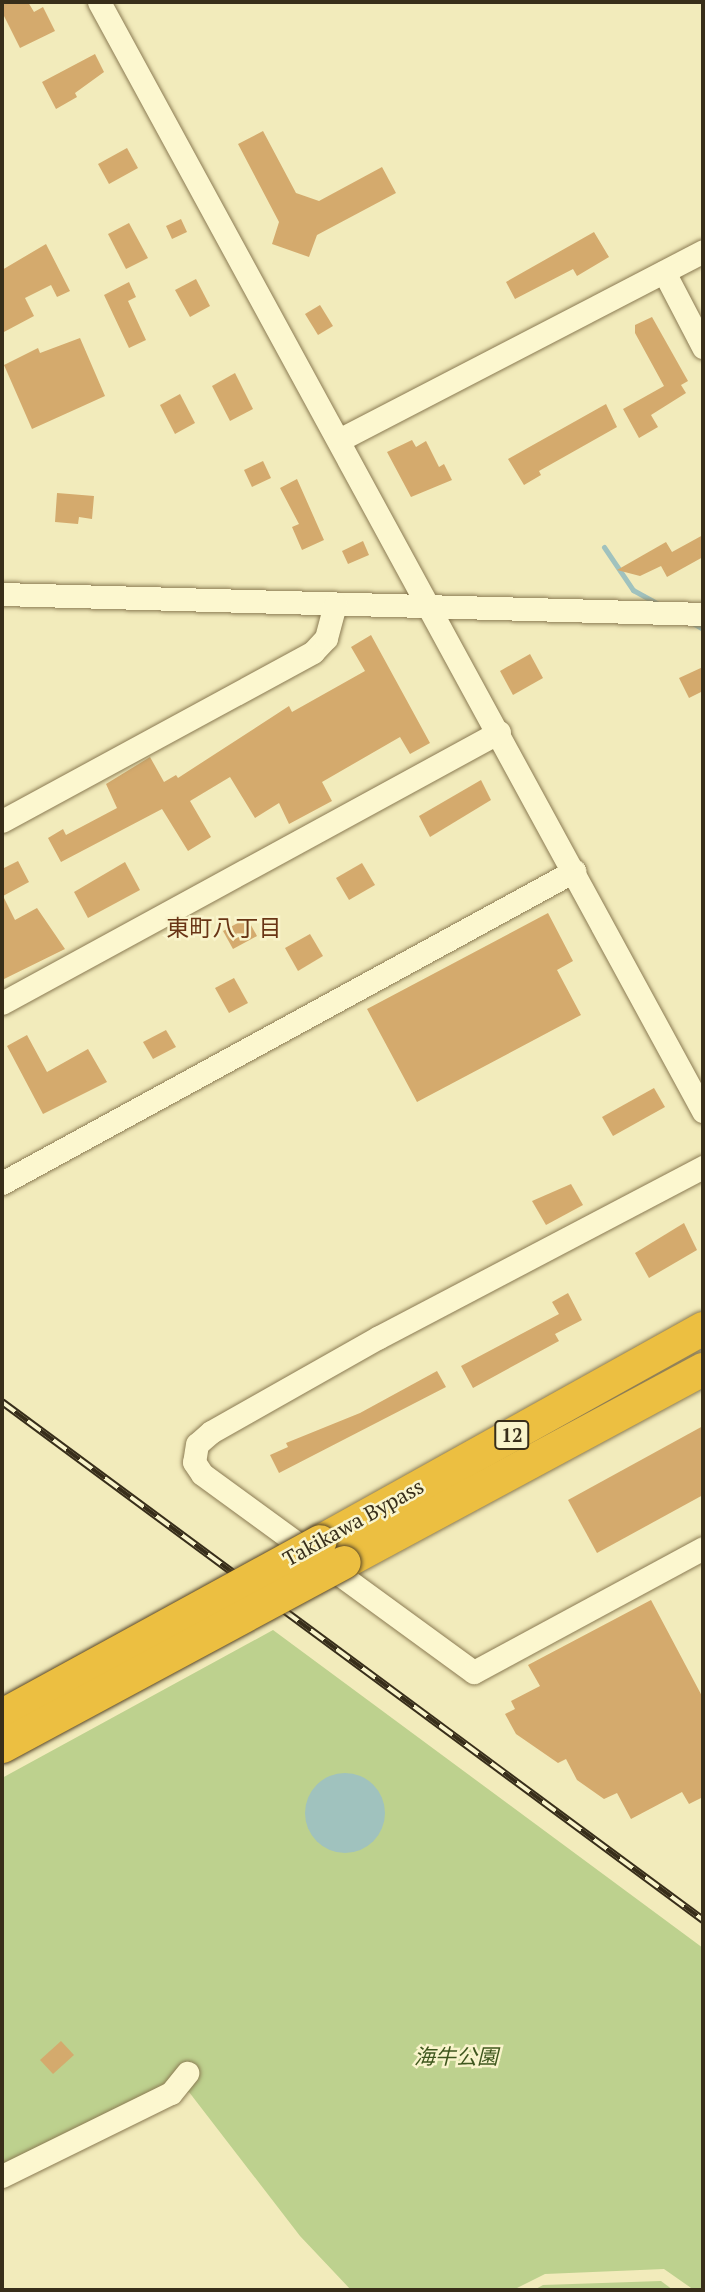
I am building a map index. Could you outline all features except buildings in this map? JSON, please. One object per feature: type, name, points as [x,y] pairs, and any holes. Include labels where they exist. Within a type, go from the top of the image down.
[{"type":"highway","name":"Takikawa Bypass","points":[[2,1746],[703,1328]]},
{"type":"highway","name":"Takikawa Bypass","points":[[2,1715],[703,1369]]},
{"type":"street","points":[[99,2],[499,732],[703,1111]]},
{"type":"street","points":[[339,440],[703,251]]},
{"type":"street","points":[[664,272],[703,347]]},
{"type":"street","points":[[2,594],[703,614]]},
{"type":"street","points":[[2,821],[313,652],[326,638],[335,604]]},
{"type":"street","points":[[2,1003],[499,732]]},
{"type":"street","points":[[2,1183],[574,870]]},
{"type":"street","points":[[703,1167],[391,1331],[211,1432],[197,1444],[194,1462],[202,1474],[474,1672],[703,1548]]},
{"type":"street","points":[[2,2176],[171,2093],[187,2073]]},
{"type":"green space","name":"海牛公園","points":[[273,1630],[703,1948],[703,2290],[694,2290],[664,2269],[545,2274],[513,2290],[351,2290],[300,2236],[189,2092],[2,2185],[2,1778]]},
{"type":"green space","points":[[661,2281],[673,2290],[534,2290],[543,2285]]},
{"type":"water","points":[[337,1773],[353,1773],[374,1784],[385,1805],[385,1821],[374,1842],[353,1853],[337,1853],[323,1847],[311,1835],[305,1821],[305,1805],[311,1791],[323,1779]]},
{"type":"waterway","points":[[604,547],[633,590],[658,604]]},
{"type":"waterway","points":[[691,622],[703,629]]},
{"type":"railway","points":[[2,1402],[703,1920]]},
{"type":"district","name":"東町八丁目","points":[[224,928]]}]
